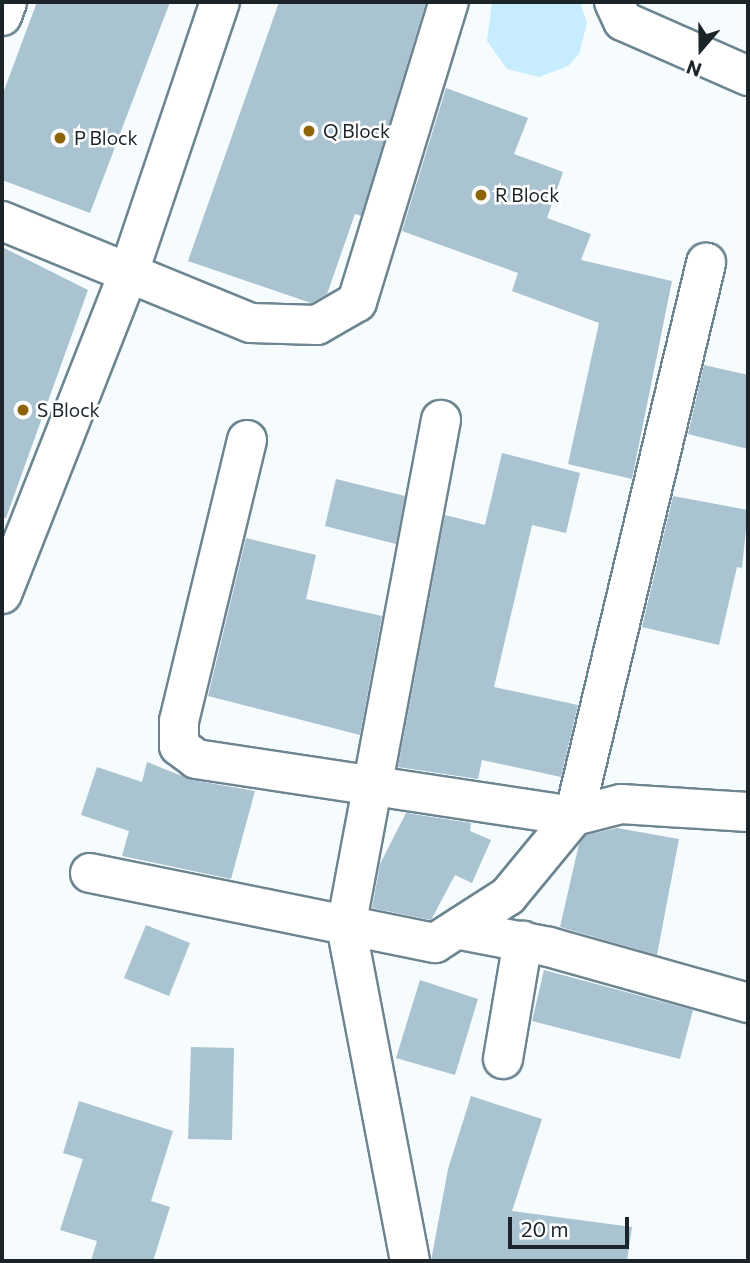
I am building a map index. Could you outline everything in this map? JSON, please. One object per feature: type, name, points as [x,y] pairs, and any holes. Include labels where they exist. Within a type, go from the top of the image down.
[{"type":"street","points":[[2,16],[8,2]]},
{"type":"street","points":[[2,594],[130,269],[220,2]]},
{"type":"street","points":[[2,221],[130,269],[251,323],[317,325],[357,302],[449,2]]},
{"type":"street","points":[[614,2],[623,21],[748,76]]},
{"type":"street","points":[[90,873],[435,943],[461,930],[508,896],[574,816],[706,263]]},
{"type":"street","points":[[410,1261],[346,927],[376,790],[441,420]]},
{"type":"street","points":[[247,440],[179,721],[179,746],[196,759],[376,790],[574,816],[621,804],[748,811]]},
{"type":"street","points":[[461,930],[523,941],[748,1003]]},
{"type":"street","points":[[503,1059],[523,941]]},
{"type":"shaded area","points":[[492,2],[580,2],[587,23],[579,54],[568,66],[539,77],[507,69],[487,41]]},
{"type":"building","name":"P Block","points":[[37,2],[170,2],[90,213],[2,180],[2,96]]},
{"type":"building","name":"Q Block","points":[[279,2],[426,2],[361,216],[355,214],[327,294],[311,303],[188,261]]},
{"type":"building","points":[[446,88],[528,118],[514,154],[563,172],[547,218],[591,234],[581,260],[672,281],[632,479],[568,464],[599,323],[512,291],[518,273],[402,231]]},
{"type":"building","name":"S Block","points":[[2,247],[88,290],[6,518],[2,518]]},
{"type":"building","points":[[704,365],[748,375],[748,449],[688,434]]},
{"type":"building","points":[[502,453],[580,473],[566,533],[532,525],[494,687],[578,705],[561,777],[482,760],[478,779],[398,767],[445,515],[485,525]]},
{"type":"building","points":[[336,479],[405,496],[396,544],[325,526]]},
{"type":"building","points":[[673,496],[748,510],[742,568],[737,567],[719,645],[642,627]]},
{"type":"building","points":[[246,538],[316,555],[306,599],[382,616],[360,735],[208,696]]},
{"type":"building","points":[[147,762],[192,780],[255,791],[231,879],[122,856],[129,831],[81,815],[97,767],[142,782]]},
{"type":"building","points":[[406,813],[471,823],[470,831],[491,840],[472,883],[455,875],[431,920],[372,908],[380,864]]},
{"type":"building","points":[[617,828],[679,839],[657,955],[560,927],[579,844],[586,835]]},
{"type":"building","points":[[146,925],[190,943],[169,996],[124,978]]},
{"type":"building","points":[[544,970],[693,1010],[680,1059],[532,1021]]},
{"type":"building","points":[[420,980],[478,999],[455,1075],[396,1058]]},
{"type":"building","points":[[191,1047],[234,1048],[232,1140],[188,1139]]},
{"type":"building","points":[[471,1096],[542,1119],[512,1211],[632,1227],[627,1261],[431,1261],[448,1169]]},
{"type":"building","points":[[79,1101],[173,1131],[151,1201],[170,1207],[153,1261],[91,1261],[97,1241],[60,1230],[83,1159],[63,1153]]},
{"type":"place","name":"Q Block","points":[[309,131]]},
{"type":"place","name":"P Block","points":[[60,138]]},
{"type":"place","name":"R Block","points":[[481,195]]},
{"type":"place","name":"S Block","points":[[23,410]]}]
